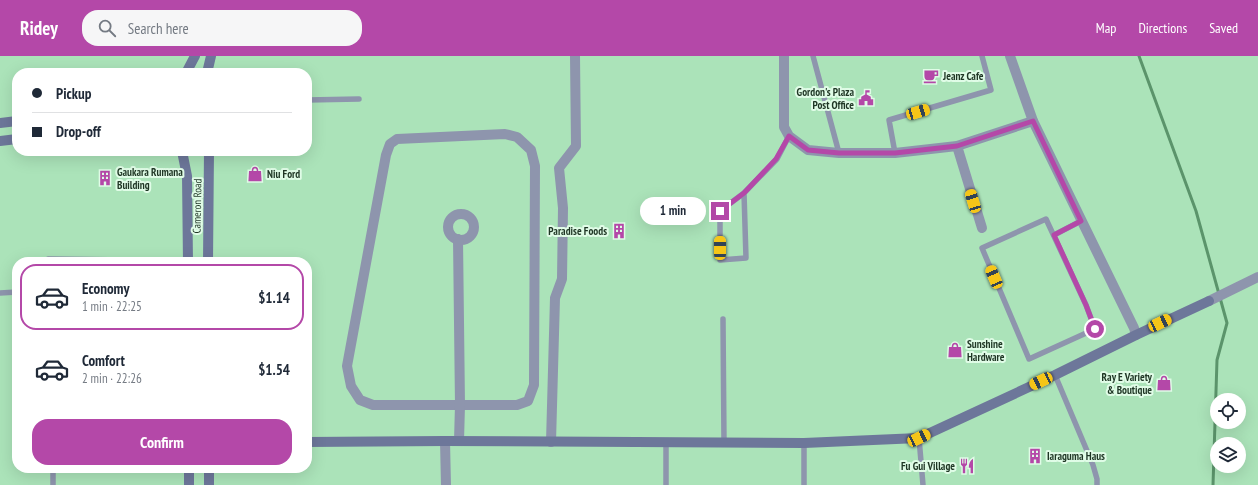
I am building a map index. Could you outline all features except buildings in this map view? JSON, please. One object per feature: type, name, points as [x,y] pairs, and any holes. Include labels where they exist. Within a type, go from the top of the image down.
[{"type":"street","points":[[189,68],[195,56]]},
{"type":"street","points":[[208,68],[211,56]]},
{"type":"street","points":[[551,442],[555,298],[562,279],[563,208],[559,168],[576,146],[575,56]]},
{"type":"street","points":[[784,56],[784,127],[789,136],[808,150],[839,153],[895,153],[957,146],[1033,121]]},
{"type":"street","points":[[1010,56],[1033,121],[1134,328],[1136,335]]},
{"type":"street","points":[[0,123],[12,122]]},
{"type":"street","points":[[505,134],[517,137],[531,150],[535,166],[534,385],[528,401],[517,405],[460,405],[373,405],[360,400],[351,386],[347,366],[386,155],[390,144],[397,139],[505,134]]},
{"type":"street","points":[[0,141],[12,140]]},
{"type":"street","points":[[957,146],[982,228]]},
{"type":"street","name":"Cameron Road","points":[[183,156],[187,176],[188,257]]},
{"type":"street","name":"Cameron Road","points":[[208,257],[209,156]]},
{"type":"street","points":[[458,239],[459,441]]},
{"type":"street","points":[[312,442],[459,441],[804,443],[919,438],[1055,375],[1258,277]]},
{"type":"street","points":[[444,441],[446,485]]},
{"type":"street","points":[[189,473],[189,485]]},
{"type":"street","points":[[209,473],[209,485]]},
{"type":"lane","points":[[813,56],[839,153]]},
{"type":"lane","points":[[895,153],[889,120],[991,90],[982,56]]},
{"type":"lane","points":[[312,100],[359,99]]},
{"type":"lane","points":[[744,193],[746,258],[720,260],[720,211],[744,193],[776,159],[789,136]]},
{"type":"lane","points":[[1046,219],[1054,235],[1086,305],[1095,329],[1029,359],[982,248],[1046,219]]},
{"type":"lane","points":[[1054,235],[1081,221]]},
{"type":"lane","points":[[0,293],[12,292]]},
{"type":"lane","points":[[723,319],[724,443]]},
{"type":"lane","points":[[1055,375],[1093,466],[1097,479],[1097,485]]},
{"type":"lane","points":[[919,438],[923,485]]},
{"type":"lane","points":[[666,442],[666,485]]},
{"type":"lane","points":[[804,443],[804,485]]},
{"type":"lane","points":[[53,473],[53,485]]},
{"type":"waterway","points":[[1139,56],[1196,211],[1227,323],[1217,360],[1213,485]]},
{"type":"place","name":"Jeanz Cafe","points":[[931,76]]},
{"type":"place","name":"Gordon's Plaza Post Office","points":[[866,98]]},
{"type":"place","name":"Niu Ford","points":[[255,174]]},
{"type":"place","name":"Gaukara Rumana Building","points":[[105,178]]},
{"type":"place","name":"Paradise Foods","points":[[619,231]]},
{"type":"place","name":"Sunshine Hardware","points":[[955,350]]},
{"type":"place","name":"Ray E Variety & Boutique","points":[[1164,383]]},
{"type":"place","name":"Iaraguma Haus","points":[[1035,456]]},
{"type":"place","name":"Fu Gui Village","points":[[967,466]]},
{"type":"route","points":[[720,211],[744,193],[776,159],[789,136],[808,150],[839,153],[895,153],[957,146],[1033,121],[1081,221],[1054,235],[1086,305],[1095,329]]}]
